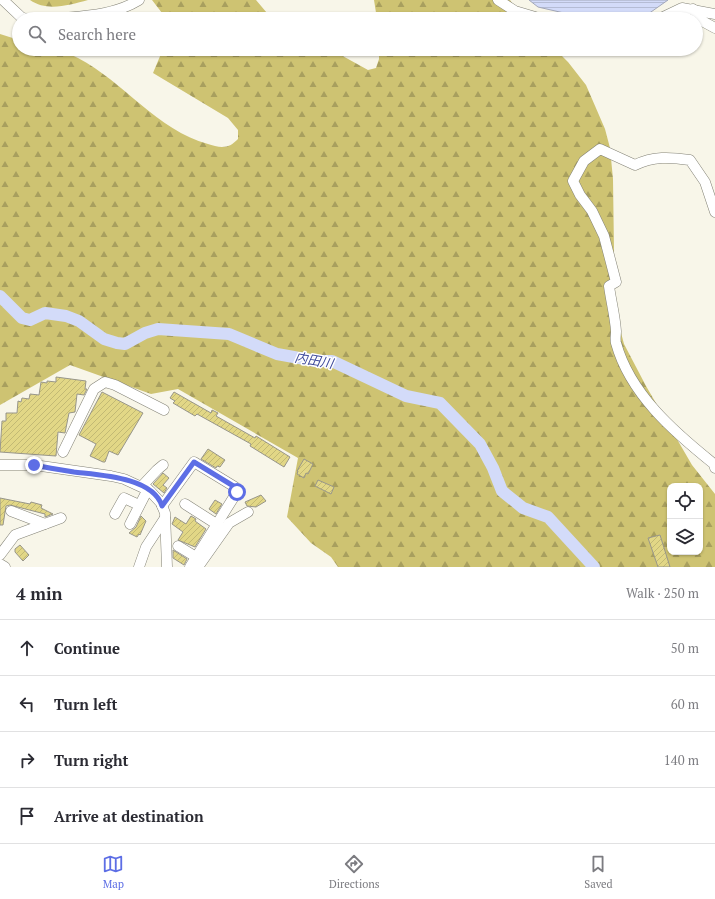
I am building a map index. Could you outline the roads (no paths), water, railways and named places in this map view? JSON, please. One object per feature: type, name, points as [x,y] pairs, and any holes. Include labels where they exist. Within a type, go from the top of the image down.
[{"type":"street","points":[[3,0],[16,12]]},
{"type":"street","points":[[109,12],[127,8],[139,0]]},
{"type":"street","points":[[498,0],[518,12]]},
{"type":"street","points":[[674,12],[682,8],[715,14]]},
{"type":"street","points":[[703,21],[715,28]]},
{"type":"street","points":[[715,212],[705,182],[690,160],[649,158],[635,165],[600,149],[584,161],[573,181],[580,195],[592,211],[604,236],[616,282],[609,286],[616,331],[615,342],[631,380],[642,396],[694,448],[714,464],[715,468]]},
{"type":"street","points":[[63,452],[94,389],[104,382],[116,385],[164,410]]},
{"type":"street","points":[[162,506],[194,462],[235,487],[237,492],[197,562]]},
{"type":"street","points":[[0,465],[34,465],[111,476],[145,488],[156,495],[162,506],[165,518],[167,567]]},
{"type":"street","points":[[130,524],[145,488],[163,465]]},
{"type":"street","points":[[115,514],[124,498],[139,505]]},
{"type":"street","points":[[185,504],[218,525]]},
{"type":"street","points":[[11,511],[45,524]]},
{"type":"street","points":[[190,567],[197,562],[228,524],[248,512]]},
{"type":"street","points":[[0,555],[15,535],[61,518]]},
{"type":"street","points":[[139,567],[146,547],[165,518]]},
{"type":"street","points":[[178,546],[197,562]]},
{"type":"street","points":[[0,564],[5,567]]},
{"type":"water","points":[[529,0],[668,0],[651,12],[560,12],[538,7]]},
{"type":"waterway","name":"内田川","points":[[0,296],[22,318],[30,320],[45,313],[66,316],[79,321],[104,339],[117,343],[125,344],[145,333],[158,329],[229,334],[277,354],[316,361],[332,361],[406,396],[440,403],[480,444],[493,468],[502,491],[523,508],[548,517],[594,567]]}]
